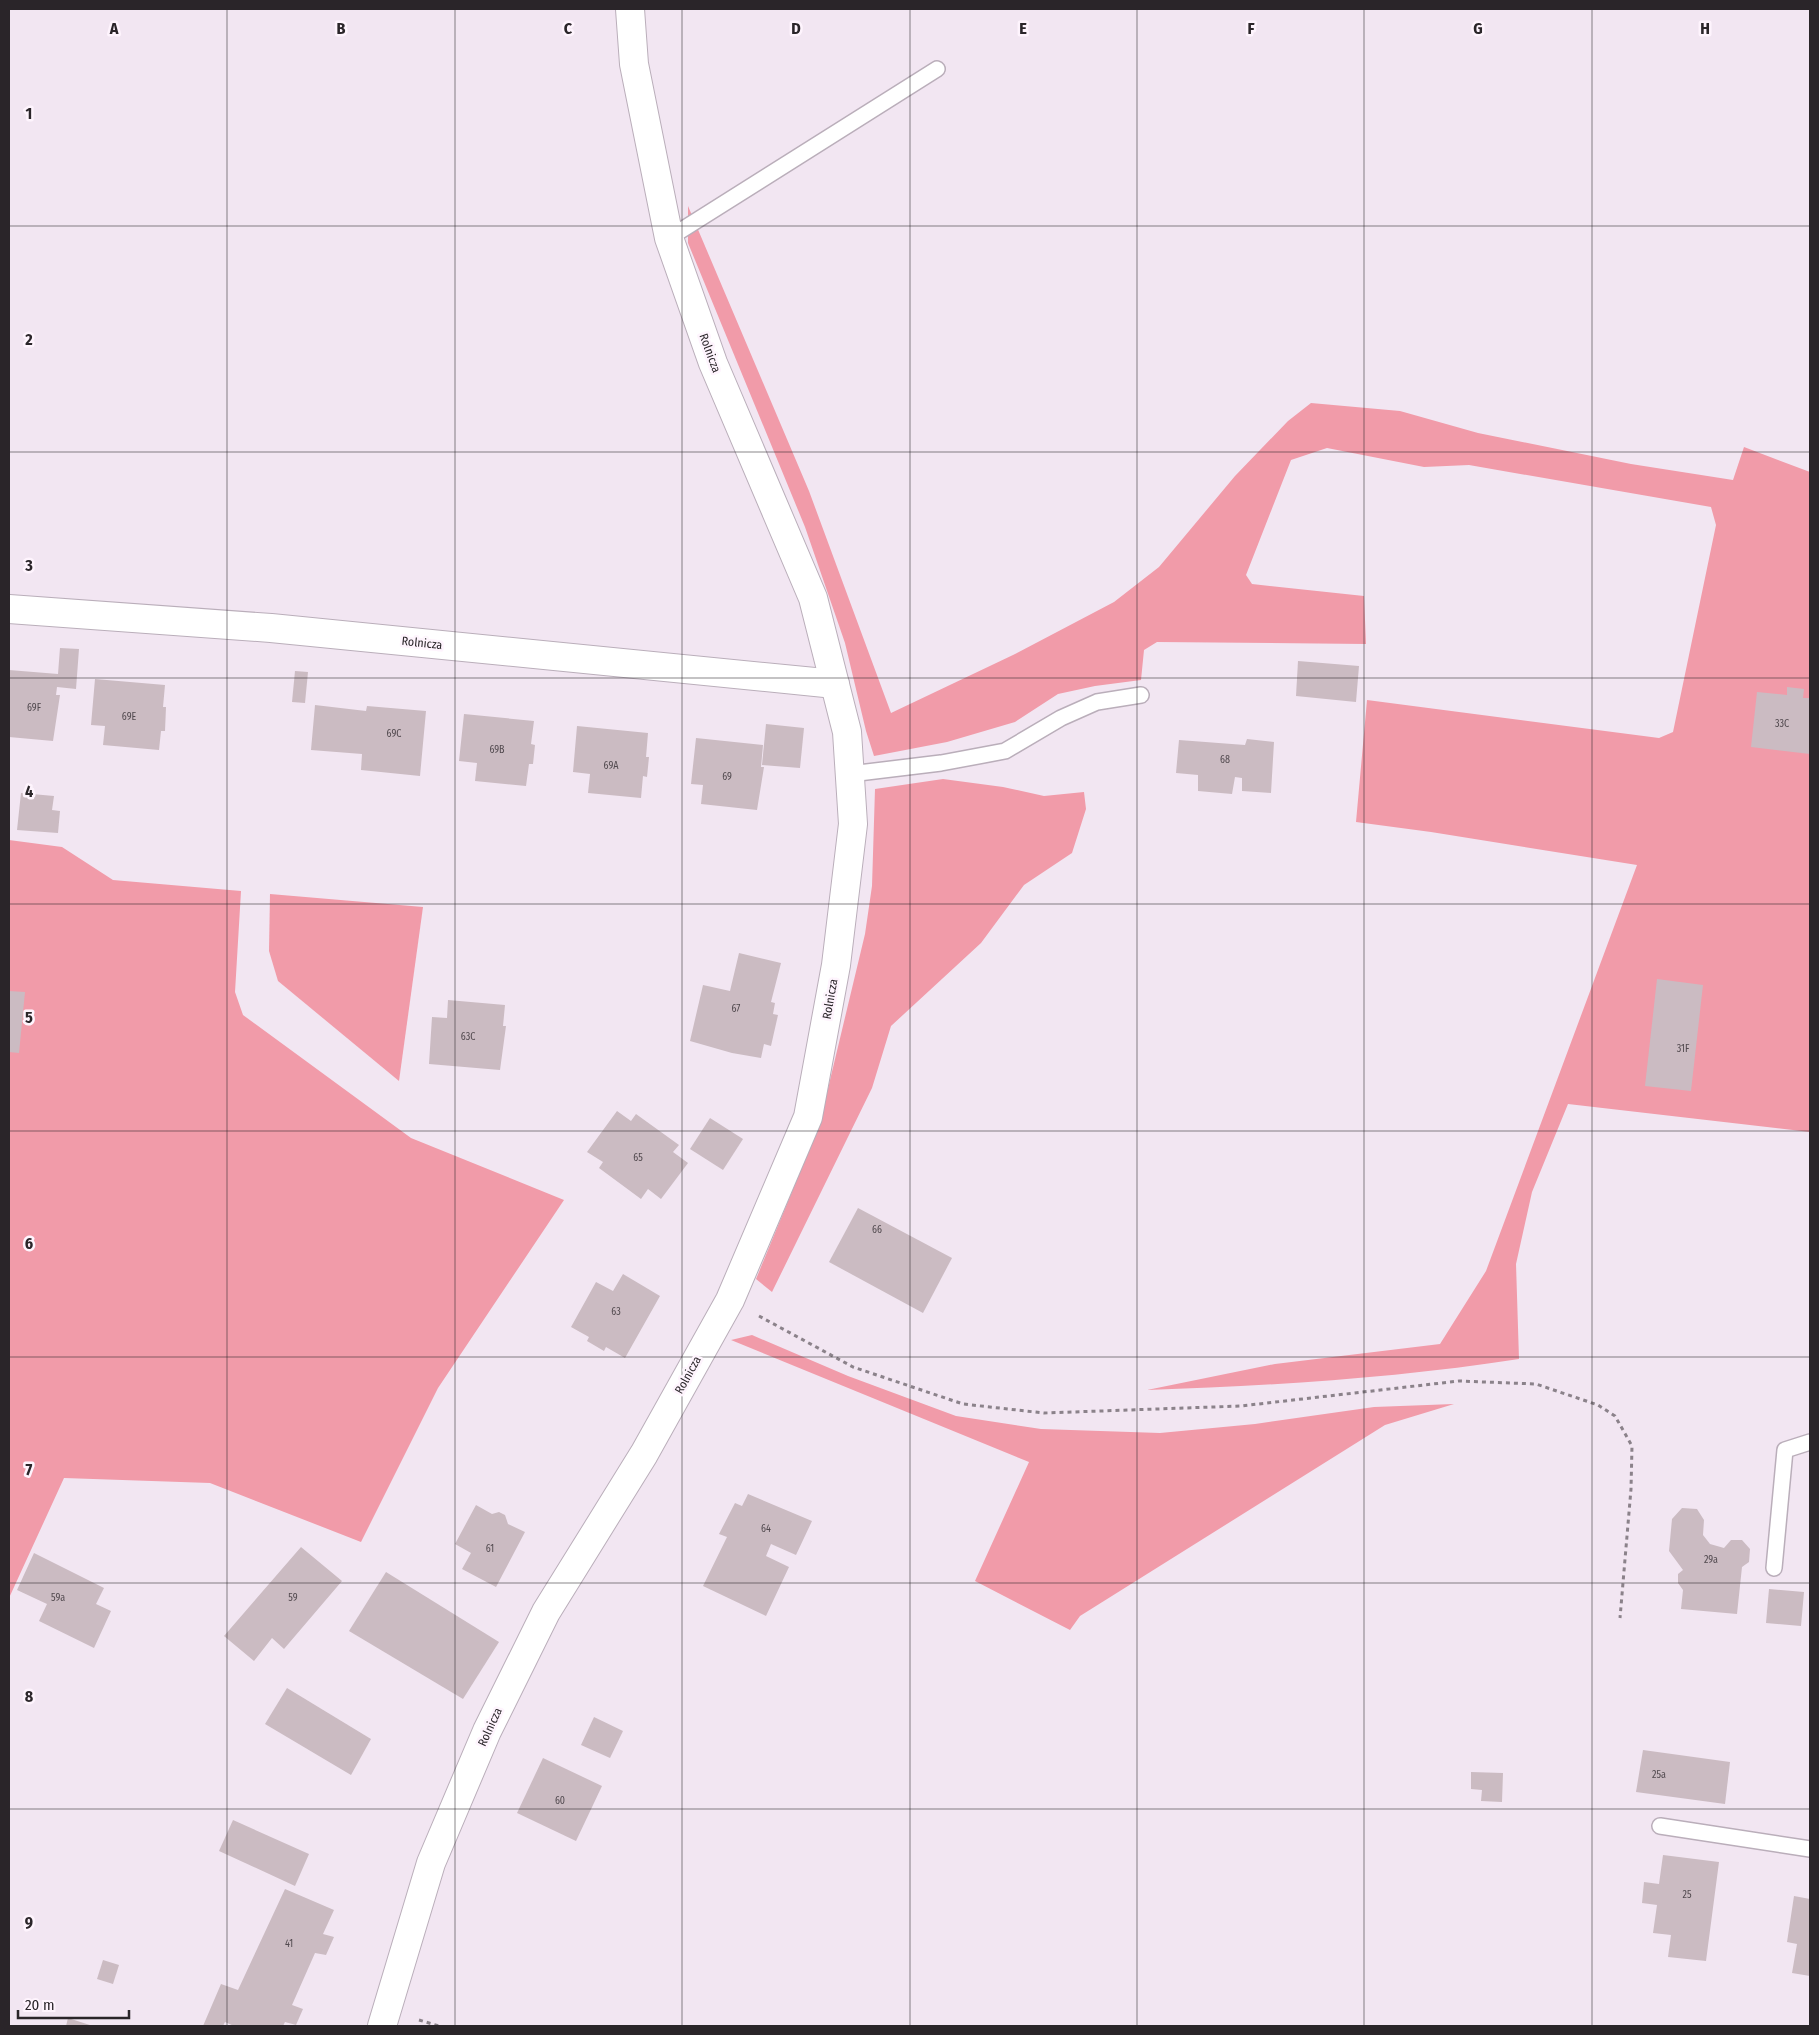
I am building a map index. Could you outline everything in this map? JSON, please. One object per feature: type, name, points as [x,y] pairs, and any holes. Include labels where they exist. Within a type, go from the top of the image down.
[{"type":"street","name":"Rolnicza","points":[[382,2026],[431,1863],[487,1731],[546,1612],[644,1454],[730,1300],[808,1117],[836,965],[853,824],[847,732],[813,598],[713,363],[669,238],[634,64],[630,9]]},
{"type":"street","name":"Rolnicza","points":[[9,609],[270,628],[835,684]]},
{"type":"lane","points":[[669,238],[937,69]]},
{"type":"lane","points":[[850,774],[941,763],[1005,751],[1062,718],[1097,702],[1140,695]]},
{"type":"lane","points":[[1774,1568],[1785,1450],[1810,1442]]},
{"type":"lane","points":[[1660,1826],[1810,1849]]},
{"type":"path","points":[[730,1300],[853,1367],[963,1404],[1044,1413],[1241,1406],[1459,1382],[1536,1384],[1598,1405],[1615,1416],[1632,1446],[1631,1489],[1620,1618]]},
{"type":"shaded area","points":[[688,206],[809,491],[891,713],[1013,655],[1114,602],[1159,567],[1235,476],[1288,421],[1311,403],[1400,411],[1478,433],[1631,464],[1733,480],[1744,447],[1810,472],[1810,1132],[1568,1104],[1532,1192],[1516,1264],[1519,1359],[1473,1366],[1333,1380],[1147,1390],[1275,1364],[1440,1344],[1486,1271],[1637,865],[1356,822],[1367,700],[1659,738],[1673,732],[1716,525],[1711,507],[1469,465],[1424,467],[1327,448],[1291,460],[1246,575],[1252,584],[1364,596],[1366,644],[1157,642],[1144,650],[1141,680],[1095,686],[1058,694],[1015,722],[947,742],[874,756],[866,731],[845,643],[805,527],[688,243]]},
{"type":"shaded area","points":[[943,779],[1003,787],[1044,796],[1084,792],[1086,809],[1072,853],[1024,885],[981,943],[891,1026],[872,1088],[772,1292],[756,1279],[819,1126],[865,934],[872,886],[875,789]]},
{"type":"shaded area","points":[[9,840],[62,847],[113,880],[241,891],[235,992],[243,1015],[411,1138],[564,1200],[438,1388],[361,1542],[210,1483],[64,1478],[9,1598]]},
{"type":"shaded area","points":[[270,894],[423,907],[399,1081],[278,981],[269,951]]},
{"type":"shaded area","points":[[752,1335],[848,1376],[956,1416],[1041,1429],[1160,1433],[1255,1424],[1374,1407],[1454,1404],[1385,1425],[1080,1616],[1070,1630],[975,1581],[1029,1462],[731,1340]]},
{"type":"building","points":[[60,648],[79,649],[76,689],[57,687],[56,695],[60,695],[53,741],[9,737],[9,670],[58,674]]},
{"type":"building","points":[[1298,661],[1359,666],[1356,702],[1296,696]]},
{"type":"building","points":[[295,671],[308,672],[305,703],[292,702]]},
{"type":"building","points":[[95,679],[165,685],[163,707],[166,707],[165,731],[161,731],[159,750],[103,745],[105,726],[91,725]]},
{"type":"building","points":[[1787,687],[1804,689],[1803,698],[1810,698],[1810,754],[1751,747],[1757,692],[1787,695]]},
{"type":"building","points":[[315,705],[366,711],[367,706],[426,711],[420,776],[361,770],[362,754],[311,750]]},
{"type":"building","points":[[464,714],[534,721],[531,744],[535,745],[533,764],[529,764],[526,786],[475,781],[477,763],[459,761]]},
{"type":"building","points":[[766,724],[804,728],[800,768],[762,765]]},
{"type":"building","points":[[577,726],[648,733],[646,757],[649,757],[647,777],[643,776],[641,798],[588,793],[590,774],[573,772]]},
{"type":"building","points":[[696,738],[763,745],[761,767],[764,767],[757,810],[701,804],[703,785],[691,784]]},
{"type":"building","points":[[1247,739],[1274,742],[1271,793],[1242,791],[1242,778],[1235,777],[1232,794],[1198,791],[1198,775],[1176,773],[1179,740],[1245,745]]},
{"type":"building","points":[[21,793],[54,796],[52,810],[60,811],[58,833],[17,830]]},
{"type":"building","points":[[739,953],[781,963],[771,1002],[775,1003],[773,1014],[778,1015],[771,1046],[764,1044],[761,1058],[732,1053],[690,1041],[703,985],[730,991]]},
{"type":"building","points":[[1657,979],[1703,985],[1691,1091],[1645,1086]]},
{"type":"building","points":[[9,991],[25,992],[19,1053],[9,1052]]},
{"type":"building","points":[[448,1000],[505,1005],[503,1026],[506,1026],[500,1070],[429,1064],[432,1017],[447,1018]]},
{"type":"building","points":[[617,1111],[631,1121],[636,1114],[679,1145],[673,1152],[688,1163],[661,1199],[648,1189],[641,1199],[599,1168],[603,1162],[587,1152]]},
{"type":"building","points":[[710,1118],[743,1139],[723,1170],[690,1149]]},
{"type":"building","points":[[858,1208],[952,1258],[923,1313],[829,1262]]},
{"type":"building","points":[[623,1274],[660,1296],[625,1358],[606,1347],[604,1351],[587,1341],[589,1337],[571,1327],[596,1282],[613,1291]]},
{"type":"building","points":[[748,1494],[812,1521],[796,1555],[771,1544],[766,1556],[789,1567],[766,1616],[703,1586],[727,1537],[719,1534],[735,1503],[742,1506]]},
{"type":"building","points":[[476,1505],[492,1514],[499,1512],[505,1515],[508,1524],[525,1532],[496,1587],[462,1569],[471,1553],[455,1544]]},
{"type":"building","points":[[1682,1508],[1697,1509],[1704,1520],[1703,1535],[1710,1544],[1724,1548],[1731,1540],[1742,1540],[1750,1549],[1749,1562],[1742,1567],[1737,1614],[1681,1609],[1683,1590],[1678,1583],[1678,1574],[1683,1570],[1669,1551],[1672,1519]]},
{"type":"building","points":[[301,1547],[342,1581],[284,1649],[272,1638],[254,1661],[224,1636]]},
{"type":"building","points":[[34,1553],[104,1588],[96,1604],[111,1611],[94,1648],[39,1621],[47,1604],[17,1590]]},
{"type":"building","points":[[386,1572],[499,1642],[463,1699],[349,1631]]},
{"type":"building","points":[[1769,1589],[1804,1592],[1801,1626],[1766,1623]]},
{"type":"building","points":[[287,1688],[371,1739],[351,1775],[265,1724]]},
{"type":"building","points":[[594,1717],[623,1731],[610,1758],[581,1745]]},
{"type":"building","points":[[1643,1750],[1730,1762],[1725,1804],[1636,1792]]},
{"type":"building","points":[[543,1758],[602,1786],[576,1841],[517,1813]]},
{"type":"building","points":[[1471,1772],[1503,1773],[1502,1802],[1481,1801],[1482,1790],[1471,1789]]},
{"type":"building","points":[[233,1820],[309,1854],[295,1886],[219,1851]]},
{"type":"building","points":[[1663,1855],[1719,1862],[1706,1961],[1668,1957],[1671,1935],[1653,1933],[1657,1905],[1642,1903],[1644,1882],[1659,1884]]},
{"type":"building","points":[[285,1889],[334,1910],[323,1934],[334,1937],[326,1955],[315,1953],[292,2005],[303,2009],[296,2025],[285,2022],[283,2026],[234,2026],[225,2022],[223,2026],[203,2026],[221,1984],[238,1990]]},
{"type":"building","points":[[1794,1896],[1810,1899],[1810,1976],[1792,1973],[1797,1944],[1787,1942]]},
{"type":"building","points":[[103,1960],[119,1965],[113,1984],[97,1979]]},
{"type":"building","points":[[68,2018],[93,2026],[66,2026]]}]
